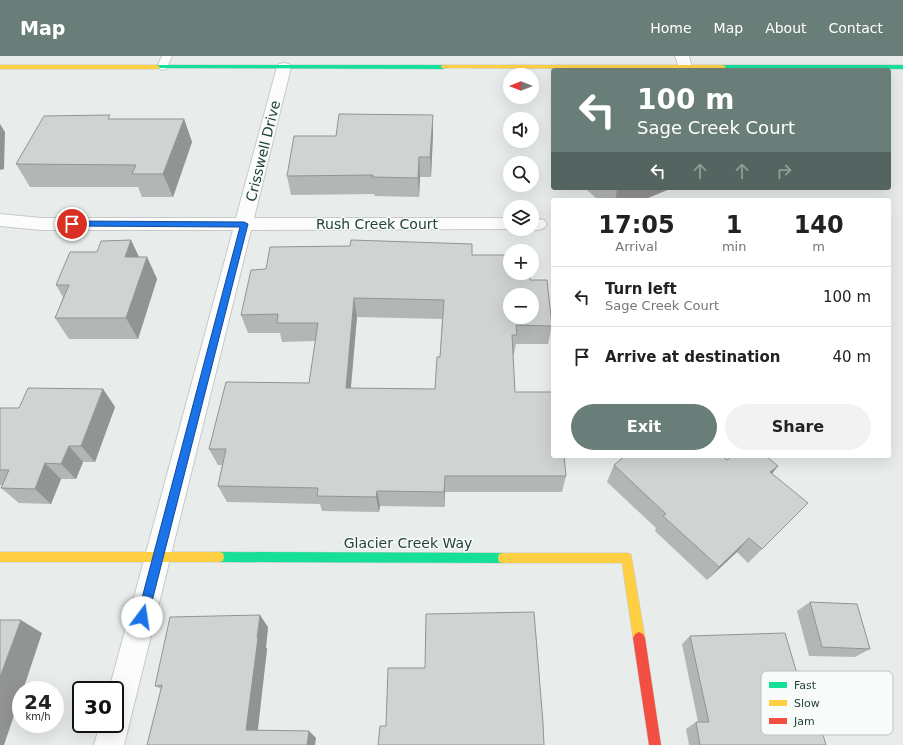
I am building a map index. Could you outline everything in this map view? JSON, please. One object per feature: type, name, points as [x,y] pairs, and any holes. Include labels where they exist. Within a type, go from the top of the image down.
[{"type":"main road","points":[[0,67],[284,67],[683,61],[903,67]]},
{"type":"main road","name":"Glacier Creek Way","points":[[0,557],[627,558],[655,745]]},
{"type":"street","name":"Crisswell Drive","points":[[124,688],[284,67]]},
{"type":"street","name":"Rush Creek Court","points":[[0,220],[41,224],[503,224]]},
{"type":"street","name":"Crisswell Drive","points":[[109,745],[112,733]]},
{"type":"lane","points":[[162,67],[167,56]]},
{"type":"building","points":[[339,114],[433,115],[430,157],[419,157],[418,178],[372,177],[373,175],[287,176],[294,136],[336,136]]},
{"type":"building","points":[[110,115],[108,119],[184,119],[163,174],[132,174],[136,165],[16,164],[44,116]]},
{"type":"building","points":[[131,240],[125,257],[147,257],[126,318],[55,318],[69,285],[56,285],[70,252],[97,252],[101,241]]},
{"type":"building","points":[[351,240],[472,244],[472,255],[503,255],[503,280],[547,280],[551,326],[516,325],[517,335],[512,335],[515,392],[551,392],[551,458],[564,458],[566,476],[445,476],[444,492],[377,491],[376,497],[317,496],[318,488],[218,486],[226,449],[209,449],[226,382],[309,383],[318,323],[277,323],[278,314],[241,315],[251,270],[266,269],[270,247],[350,246]],"holes":[[[354,298],[444,300],[440,357],[437,357],[435,389],[346,388]]]},
{"type":"building","points":[[28,388],[103,389],[81,446],[69,446],[61,464],[45,463],[35,489],[1,488],[9,470],[0,470],[0,408],[19,408]]},
{"type":"building","points":[[623,458],[724,458],[727,460],[730,458],[768,458],[778,466],[770,472],[808,503],[762,549],[749,538],[719,567],[663,516],[666,514],[614,465]]},
{"type":"building","points":[[810,602],[857,604],[870,649],[822,647]]},
{"type":"building","points":[[534,612],[544,745],[378,745],[380,726],[386,726],[388,668],[425,668],[426,614]]},
{"type":"building","points":[[260,615],[246,730],[309,731],[307,745],[147,745],[162,685],[155,686],[170,617]]},
{"type":"building","points":[[0,620],[21,620],[0,677]]},
{"type":"building","points":[[785,633],[796,671],[761,671],[761,735],[823,735],[826,745],[700,745],[696,722],[709,722],[690,636]]},
{"type":"traffic: fast","points":[[157,67],[443,67]]},
{"type":"traffic: fast","points":[[723,67],[903,67]]},
{"type":"traffic: fast","points":[[219,557],[503,558]]},
{"type":"traffic: slow","points":[[0,67],[157,67]]},
{"type":"traffic: slow","points":[[443,67],[723,67]]},
{"type":"traffic: slow","points":[[0,557],[219,557]]},
{"type":"traffic: slow","points":[[503,558],[627,558],[639,638]]},
{"type":"traffic: jam","points":[[639,638],[655,745]]},
{"type":"route","points":[[72,224],[244,224],[142,617]]}]
